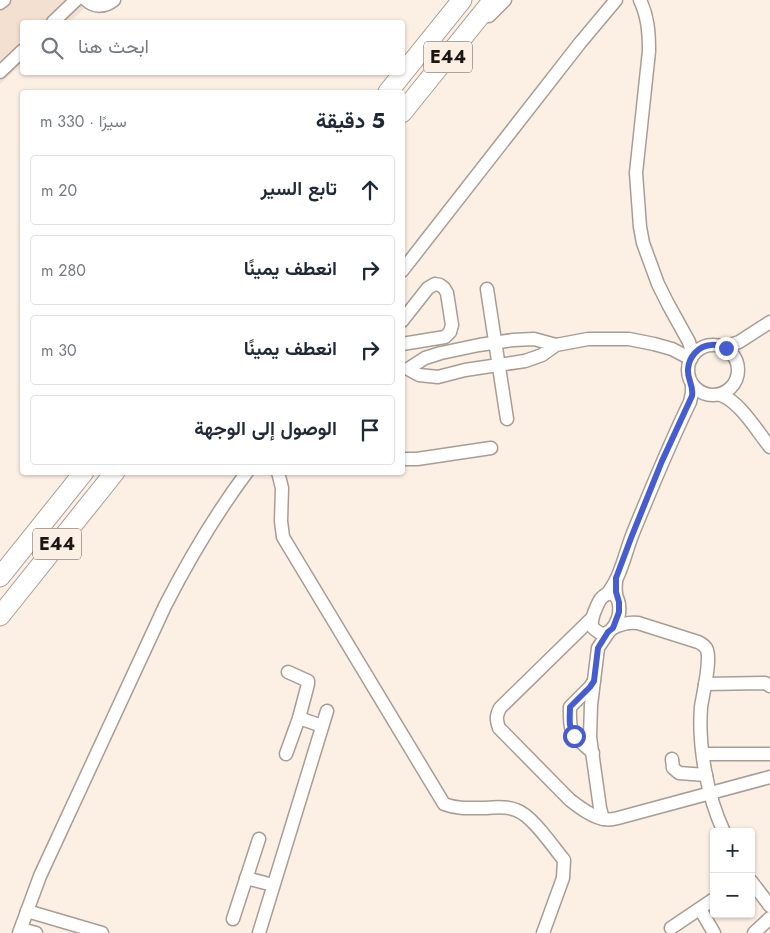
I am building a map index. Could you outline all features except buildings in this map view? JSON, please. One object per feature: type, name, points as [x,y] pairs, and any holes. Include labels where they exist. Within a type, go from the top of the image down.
[{"type":"highway","name":"E44","points":[[405,71],[462,0]]},
{"type":"highway","name":"E44","points":[[405,109],[493,0]]},
{"type":"highway","name":"E44","points":[[390,90],[402,75]]},
{"type":"highway","name":"E44","points":[[0,577],[82,475]]},
{"type":"highway","name":"E44","points":[[0,616],[113,475]]},
{"type":"highway","points":[[0,560],[49,516]]},
{"type":"highway","points":[[0,631],[42,577],[63,537]]},
{"type":"street","points":[[0,3],[4,0]]},
{"type":"street","points":[[86,0],[96,6],[110,3],[114,0]]},
{"type":"street","points":[[465,35],[488,17],[505,0]]},
{"type":"street","points":[[405,266],[616,0]]},
{"type":"street","points":[[640,0],[649,32],[649,51],[636,173],[640,227],[646,252],[658,284],[689,342],[692,357]]},
{"type":"street","points":[[55,20],[68,3]]},
{"type":"street","points":[[0,72],[20,53]]},
{"type":"street","points":[[405,317],[428,288],[435,284],[444,288],[447,293],[452,325],[450,332],[439,338],[405,344]]},
{"type":"street","points":[[487,289],[500,364],[507,420]]},
{"type":"street","points":[[706,346],[692,357],[688,368],[688,376],[697,390],[713,396],[728,391],[734,385],[739,369],[737,356],[742,348],[765,325]]},
{"type":"street","points":[[724,348],[739,342],[765,325]]},
{"type":"street","points":[[680,327],[692,341],[701,346],[718,345],[732,354],[737,361]]},
{"type":"street","points":[[405,370],[425,358],[451,351],[513,340],[534,339],[556,345]]},
{"type":"street","points":[[405,370],[419,375],[438,377],[465,370],[525,361],[542,355],[556,345],[588,339],[629,339],[672,349],[692,357]]},
{"type":"street","points":[[598,648],[618,616],[614,599],[616,578],[652,487],[692,396],[692,384]]},
{"type":"street","points":[[734,385],[734,396],[738,406]]},
{"type":"street","points":[[678,428],[687,413],[705,394]]},
{"type":"street","points":[[721,394],[738,406],[770,447]]},
{"type":"street","points":[[405,459],[418,459],[491,448]]},
{"type":"street","points":[[36,933],[20,932],[40,876],[165,606],[205,533],[245,475]]},
{"type":"street","points":[[279,475],[282,488],[281,521],[283,537],[444,804],[457,808],[501,807],[517,810],[533,822],[564,860],[563,878],[543,933]]},
{"type":"street","points":[[603,819],[590,737],[591,705],[598,648],[593,623],[598,602],[601,598],[614,599],[625,614],[638,623],[703,644],[706,647],[708,664],[701,708],[703,754],[711,793],[723,828]]},
{"type":"street","points":[[593,623],[602,634],[623,624],[638,623]]},
{"type":"street","points":[[593,623],[500,708],[496,719],[499,728],[570,800],[582,809],[606,820],[770,777]]},
{"type":"street","points":[[286,754],[299,718],[308,684],[308,681],[288,672]]},
{"type":"street","points":[[593,753],[574,736],[571,730],[570,707],[594,681]]},
{"type":"street","points":[[705,684],[765,683],[770,686]]},
{"type":"street","points":[[259,933],[327,711]]},
{"type":"street","points":[[299,718],[322,726]]},
{"type":"street","points":[[703,754],[770,754]]},
{"type":"street","points":[[672,759],[673,768],[679,773],[706,774]]},
{"type":"street","points":[[233,919],[259,839]]},
{"type":"street","points":[[246,878],[274,885]]},
{"type":"street","points":[[755,886],[770,906]]},
{"type":"street","points":[[671,928],[710,902]]},
{"type":"street","points":[[700,909],[714,933]]},
{"type":"street","points":[[27,911],[81,930],[102,933]]},
{"type":"street","points":[[754,933],[770,918]]},
{"type":"shaded area","points":[[0,0],[94,0],[71,20],[20,20],[20,66],[0,84]]},
{"type":"route","points":[[574,736],[571,730],[570,707],[594,681],[598,648],[608,632],[613,628],[619,612],[620,607],[616,597],[616,578],[662,461],[692,396],[692,384],[688,376],[690,360],[695,353],[710,345],[726,348]]}]
